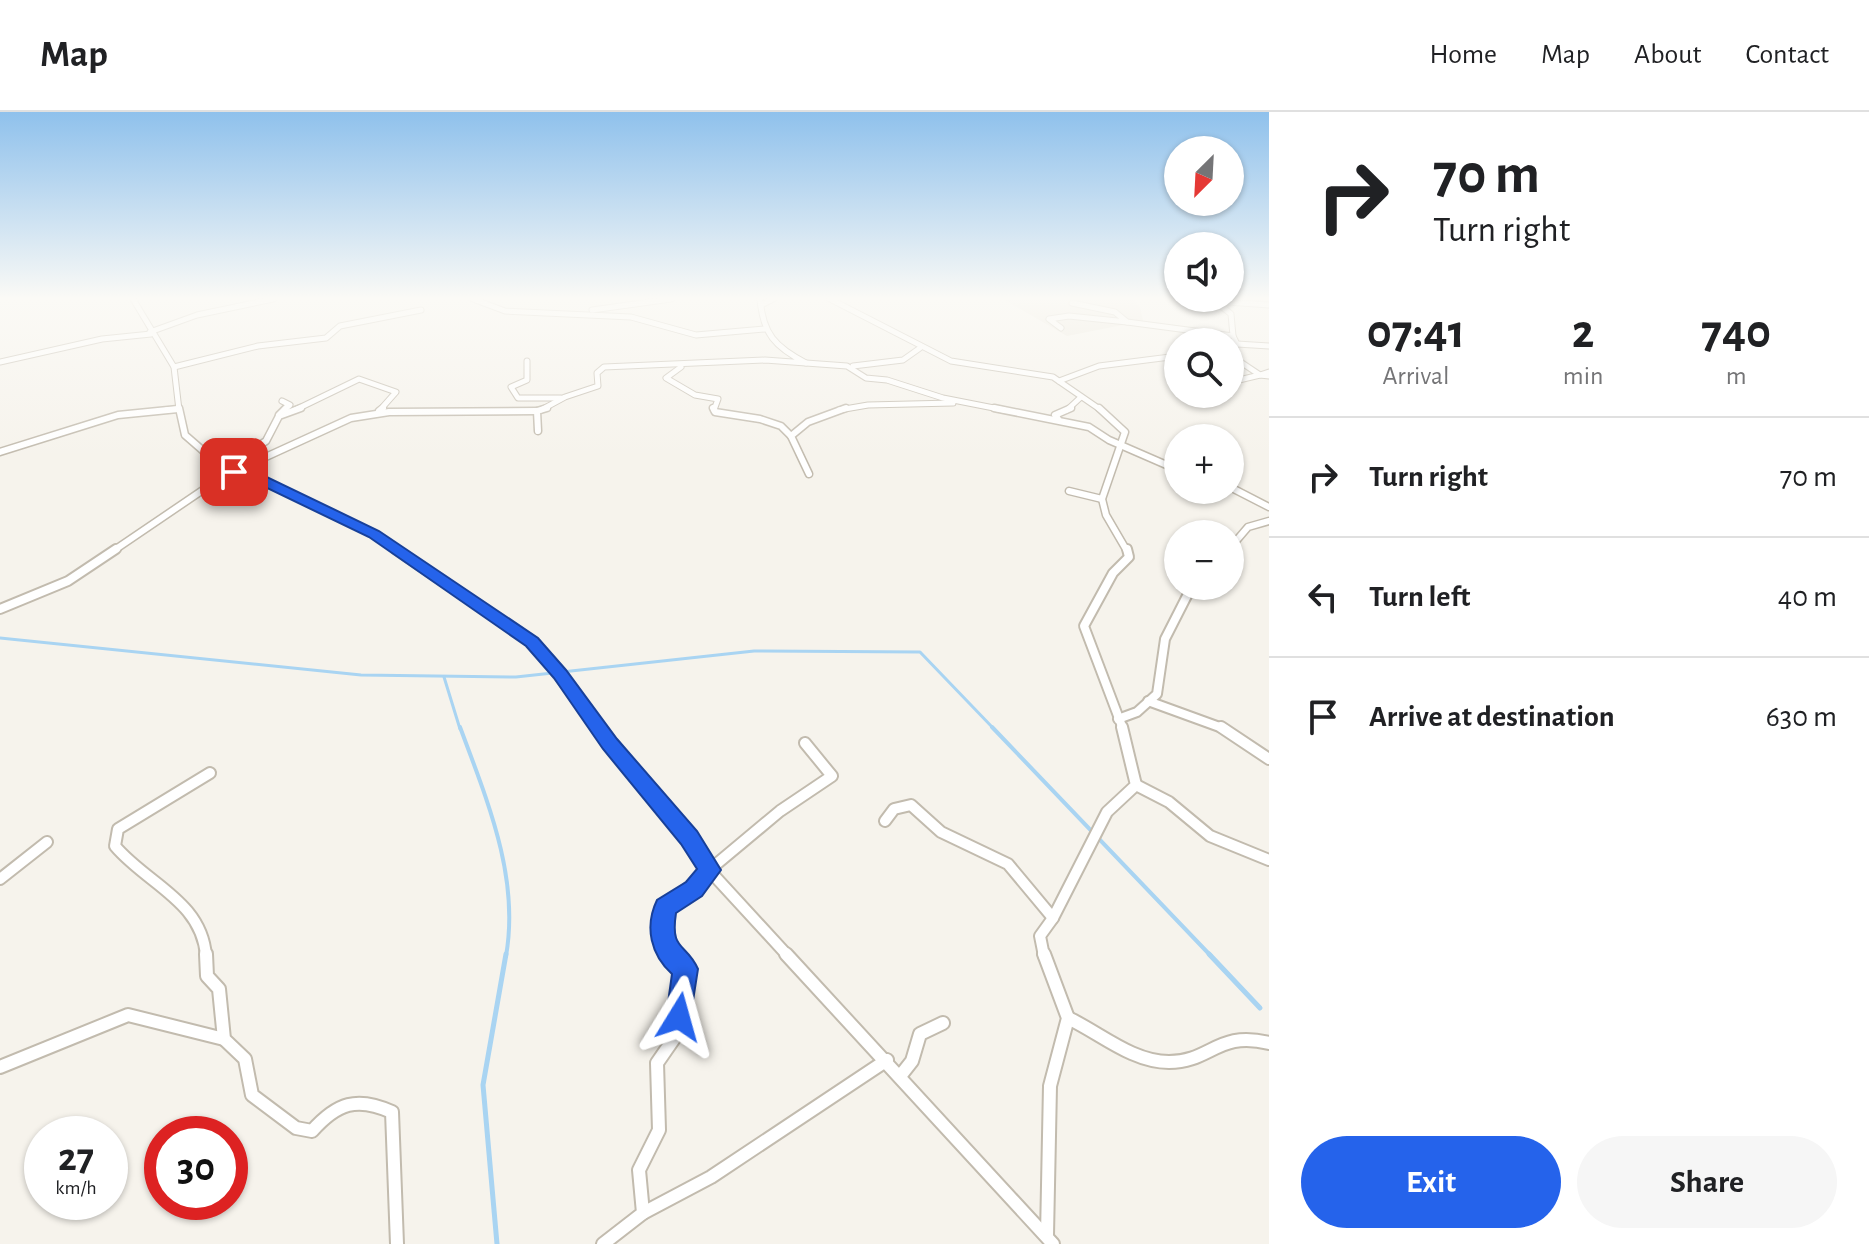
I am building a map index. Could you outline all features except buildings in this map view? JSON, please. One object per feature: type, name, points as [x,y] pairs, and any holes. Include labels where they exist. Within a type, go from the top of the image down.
[{"type":"street","points":[[0,362],[45,352]]},
{"type":"street","points":[[166,352],[174,367],[179,429],[185,439],[235,467],[374,534],[532,642],[585,706],[610,744],[689,837],[709,870],[1050,1240]]},
{"type":"street","points":[[174,367],[235,352]]},
{"type":"street","points":[[785,352],[806,363]]},
{"type":"street","points":[[518,398],[561,398],[592,391],[598,386],[597,373],[604,367],[765,360],[849,366],[903,360],[915,352]]},
{"type":"street","points":[[930,352],[969,366],[1047,375],[1125,432],[1102,499],[1110,522],[1126,544],[1129,557],[1113,573],[1084,626],[1130,743],[1136,785]]},
{"type":"street","points":[[1059,381],[1066,375],[1107,364],[1164,359]]},
{"type":"street","points":[[518,398],[511,387],[527,380],[527,361]]},
{"type":"street","points":[[687,364],[666,378],[672,385],[718,399],[713,408],[715,412],[760,419],[781,426],[791,436],[809,474]]},
{"type":"street","points":[[1244,364],[1260,375]]},
{"type":"street","points":[[849,366],[862,372],[866,378],[887,380],[943,398],[1089,427],[1104,439],[1164,464]]},
{"type":"street","points":[[1244,379],[1269,374]]},
{"type":"street","points":[[235,467],[321,430],[373,414],[389,404],[396,392],[361,379],[279,416]]},
{"type":"street","points":[[1059,420],[1055,415],[1070,409],[1081,397]]},
{"type":"street","points":[[511,412],[518,398]]},
{"type":"street","points":[[373,414],[537,411],[551,409],[561,398]]},
{"type":"street","points":[[0,609],[68,581],[235,467],[266,441],[279,416],[290,405],[282,401]]},
{"type":"street","points":[[791,436],[829,411],[885,404],[966,402]]},
{"type":"street","points":[[0,452],[118,415],[178,409]]},
{"type":"street","points":[[537,411],[538,431]]},
{"type":"street","points":[[1069,491],[1102,499]]},
{"type":"street","points":[[1244,494],[1269,507]]},
{"type":"street","points":[[1244,532],[1248,527],[1269,522]]},
{"type":"street","points":[[1118,719],[1137,712],[1157,694],[1160,654],[1169,628],[1187,600]]},
{"type":"street","points":[[1148,701],[1192,712],[1250,742],[1269,759]]},
{"type":"street","points":[[643,1213],[639,1170],[659,1130],[657,1063],[675,1037],[683,997],[685,969],[668,954],[662,929],[665,907],[694,889],[709,870],[781,811],[818,791],[832,776],[805,743]]},
{"type":"street","points":[[210,773],[181,793],[150,806],[118,829],[115,846],[139,874],[187,905],[206,936],[207,976],[219,989],[224,1039]]},
{"type":"street","points":[[1136,785],[1169,802],[1210,836],[1269,860]]},
{"type":"street","points":[[1050,1240],[1050,1086],[1068,1018],[1046,967],[1040,936],[1053,918],[1107,812],[1136,785]]},
{"type":"street","points":[[885,821],[894,809],[911,805],[941,832],[1008,864],[1053,918]]},
{"type":"street","points":[[0,879],[47,842]]},
{"type":"street","points":[[0,1067],[128,1015],[224,1039],[245,1059],[252,1095],[296,1128],[312,1131],[327,1114],[350,1100],[373,1102],[392,1112],[397,1244]]},
{"type":"street","points":[[1068,1018],[1099,1031],[1134,1057],[1166,1063],[1190,1061],[1227,1039],[1252,1037],[1269,1043]]},
{"type":"street","points":[[901,1075],[912,1061],[920,1034],[943,1023]]},
{"type":"street","points":[[603,1244],[643,1213],[711,1177],[887,1060]]},
{"type":"waterway","points":[[0,638],[361,675],[516,677],[754,651],[920,652],[994,729]]},
{"type":"waterway","points":[[444,677],[460,729]]},
{"type":"waterway","points":[[460,727],[490,811],[505,868],[509,897],[506,956]]},
{"type":"waterway","points":[[992,727],[1211,956]]},
{"type":"waterway","points":[[497,1244],[483,1085],[506,954]]},
{"type":"waterway","points":[[1209,954],[1260,1008]]},
{"type":"route","points":[[234,472],[240,469],[374,534],[532,642],[560,674],[610,744],[689,837],[709,870],[694,889],[665,907],[662,929],[668,954],[685,969],[679,1017]]}]
